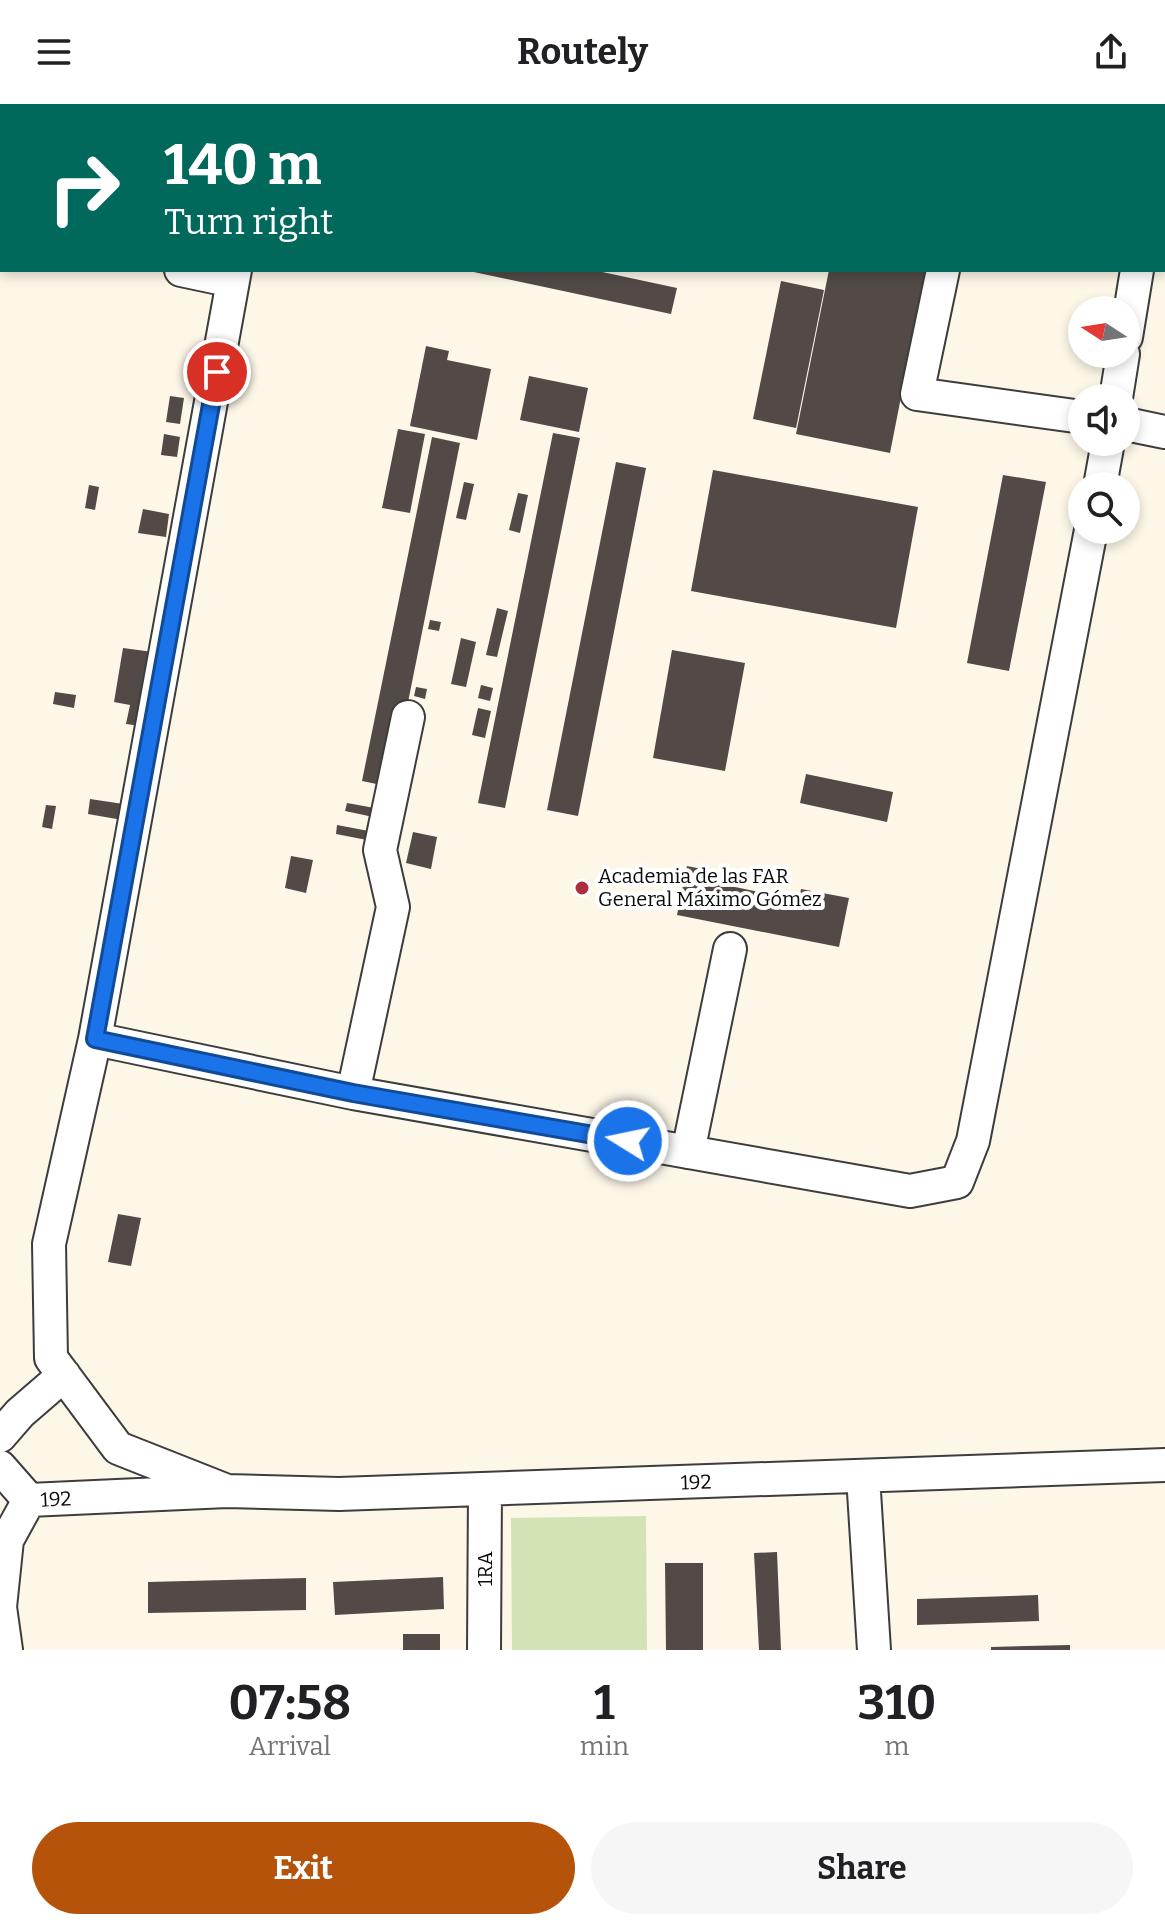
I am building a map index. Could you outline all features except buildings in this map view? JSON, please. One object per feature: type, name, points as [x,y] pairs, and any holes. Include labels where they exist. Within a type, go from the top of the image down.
[{"type":"street","points":[[0,1436],[57,1366],[49,1244],[95,1039],[234,275],[202,272]]},
{"type":"street","points":[[943,272],[917,394],[1068,415]]},
{"type":"street","points":[[1133,296],[1137,272]]},
{"type":"street","points":[[1140,427],[1165,432]]},
{"type":"street","points":[[95,1039],[353,1093],[910,1191],[957,1182],[973,1141],[1088,544]]},
{"type":"street","points":[[353,1093],[393,907],[380,850],[408,717]]},
{"type":"street","points":[[688,1152],[730,949]]},
{"type":"street","name":"192","points":[[57,1366],[118,1448],[227,1491]]},
{"type":"street","name":"192","points":[[29,1500],[227,1491],[339,1494],[1165,1465]]},
{"type":"street","points":[[0,1467],[29,1500],[7,1540],[0,1607],[6,1650]]},
{"type":"street","points":[[863,1476],[874,1650]]},
{"type":"street","name":"1RA","points":[[484,1650],[485,1489]]},
{"type":"green space","points":[[646,1516],[647,1650],[512,1650],[511,1518]]},
{"type":"place","name":"Academia de las FAR General Máximo Gómez","points":[[582,888]]},
{"type":"route","points":[[217,372],[95,1039],[353,1093],[628,1141]]}]
